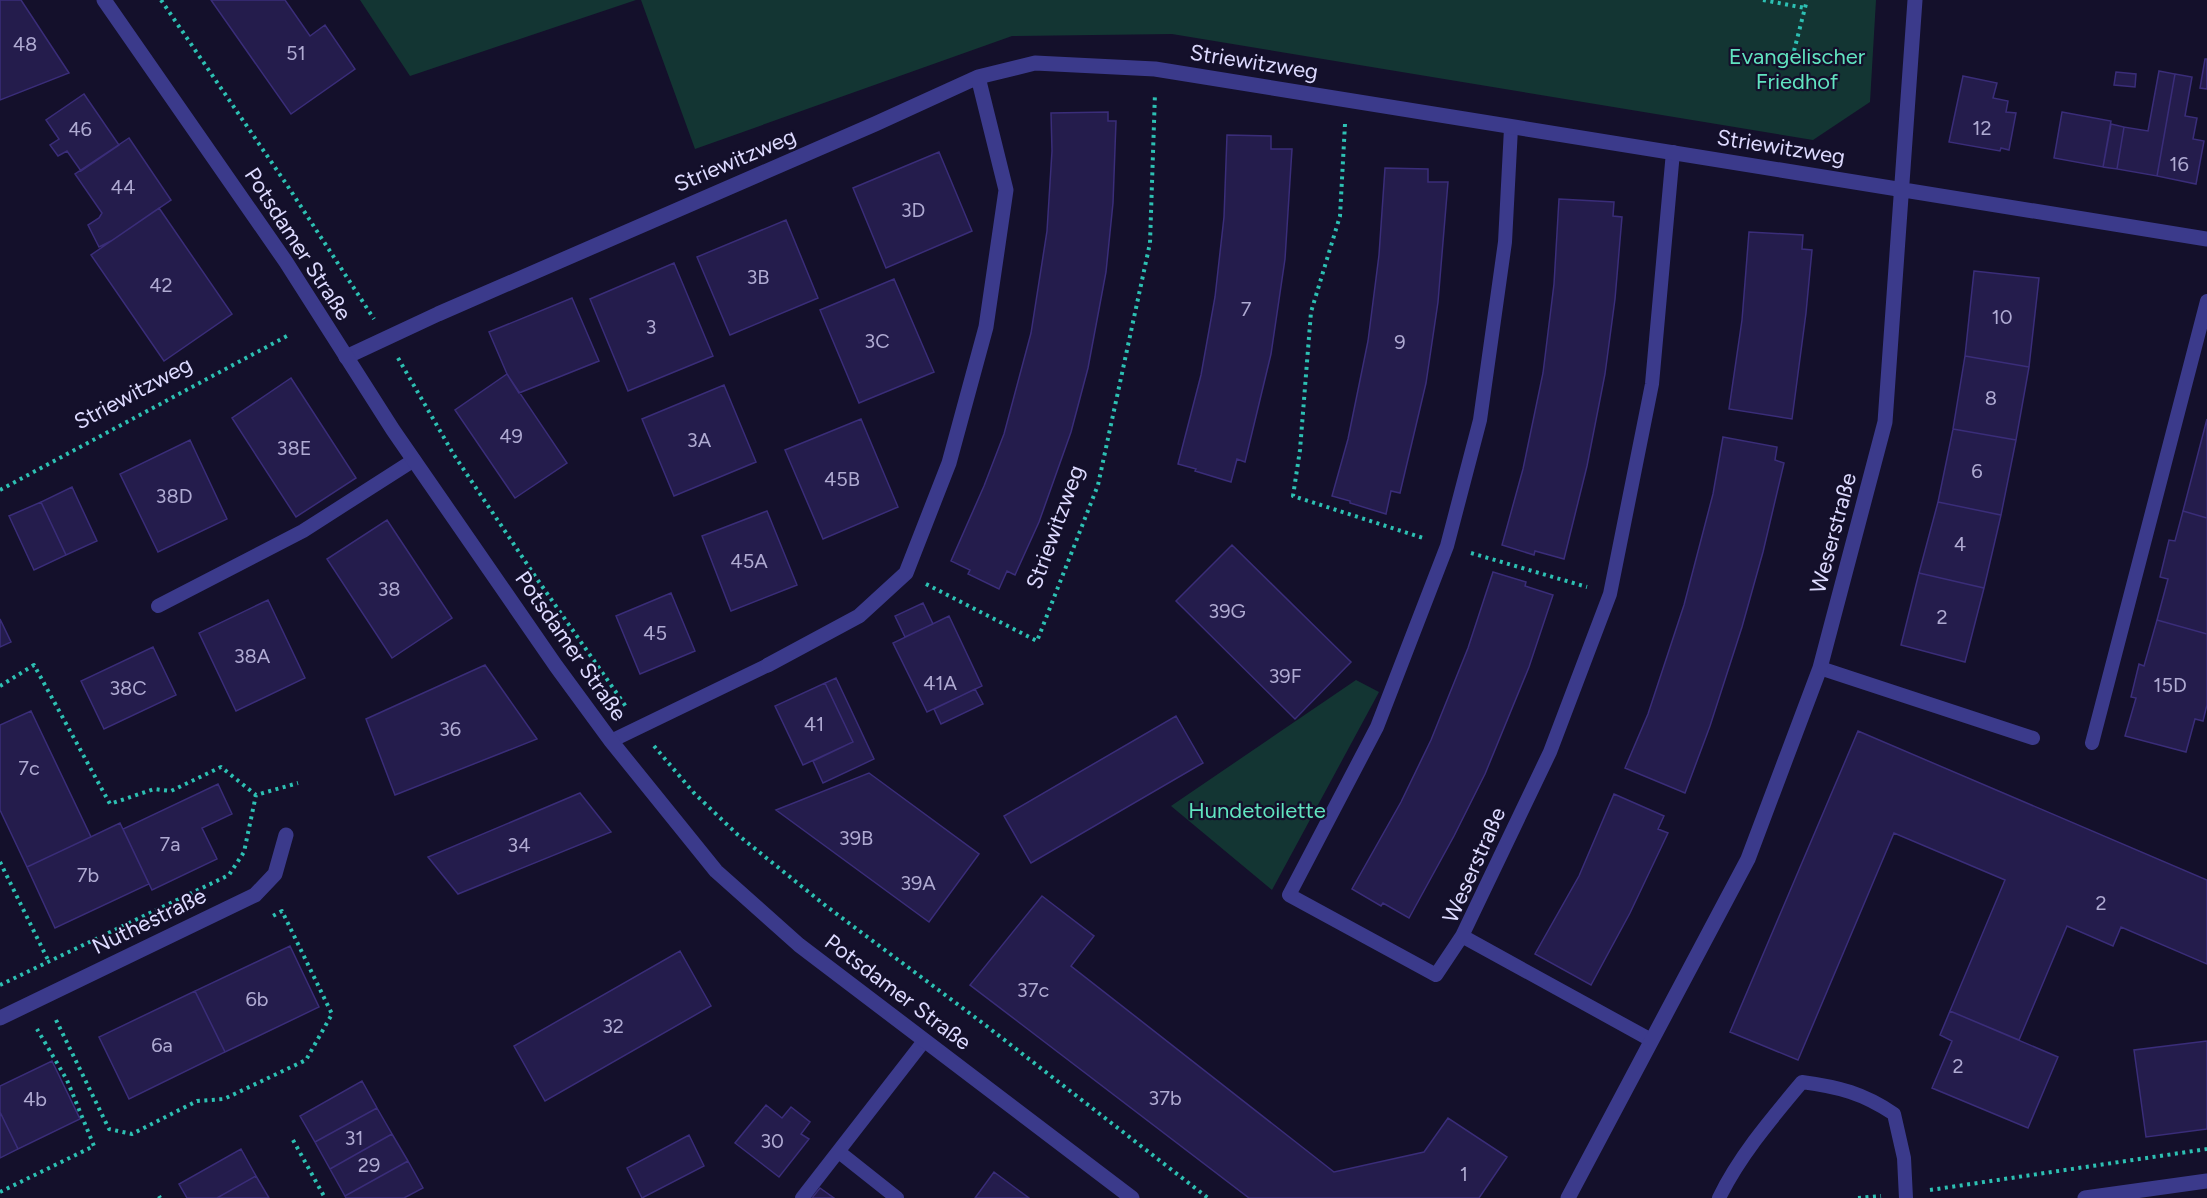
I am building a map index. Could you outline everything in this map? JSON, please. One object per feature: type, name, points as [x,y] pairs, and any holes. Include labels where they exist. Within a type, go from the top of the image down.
[{"type":"street","name":"Potsdamer Straße","points":[[104,0],[286,262],[414,460],[556,666],[611,741],[716,871],[799,945],[1132,1198]]},
{"type":"street","name":"Weserstraße","points":[[1568,1198],[1748,859],[1820,668],[1885,422],[1915,0]]},
{"type":"street","name":"Striewitzweg","points":[[346,357],[449,309],[978,77],[1035,63],[1155,69],[2207,239]]},
{"type":"street","points":[[768,665],[859,616],[906,573],[949,463],[982,339],[1006,190],[978,77]]},
{"type":"street","name":"Nuthestraße","points":[[0,1018],[255,895],[275,874],[286,835]]},
{"type":"street","points":[[2085,1198],[2207,1181]]},
{"type":"lane","points":[[1462,936],[1436,975],[1289,895],[1377,727],[1447,546],[1480,420],[1505,243],[1511,128]]},
{"type":"lane","name":"Weserstraße","points":[[1652,1040],[1462,936],[1550,752],[1610,594],[1652,384],[1672,152]]},
{"type":"lane","points":[[2092,743],[2207,301]]},
{"type":"lane","points":[[158,606],[303,531],[414,460]]},
{"type":"lane","points":[[611,741],[768,665]]},
{"type":"lane","points":[[1820,668],[2033,738]]},
{"type":"lane","points":[[802,1198],[924,1041]]},
{"type":"lane","points":[[1719,1198],[1730,1176],[1776,1112],[1802,1082],[1839,1087],[1877,1102],[1894,1114],[1904,1158],[1906,1196]]},
{"type":"lane","points":[[838,1152],[897,1198]]},
{"type":"path","points":[[160,0],[293,194],[417,388],[454,455],[537,579],[640,727],[694,793],[738,836],[1208,1198]]},
{"type":"path","points":[[1763,0],[1805,8]]},
{"type":"path","points":[[1794,51],[1807,0]]},
{"type":"path","name":"Striewitzweg","points":[[906,573],[1037,641],[1098,485],[1150,243],[1155,69]]},
{"type":"path","points":[[1293,496],[1300,450],[1311,312],[1340,216],[1347,99]]},
{"type":"path","name":"Striewitzweg","points":[[0,489],[287,336]]},
{"type":"path","points":[[0,686],[34,665],[110,804],[154,789],[171,791],[221,767],[256,795]]},
{"type":"path","points":[[256,795],[298,783]]},
{"type":"path","points":[[0,986],[229,875],[244,852],[256,795]]},
{"type":"path","points":[[0,862],[49,962]]},
{"type":"path","points":[[56,1020],[109,1129],[132,1134],[196,1101],[224,1099],[306,1060],[332,1014],[282,911]]},
{"type":"path","points":[[0,1192],[94,1146],[67,1080],[37,1029]]},
{"type":"path","points":[[293,1140],[325,1198]]},
{"type":"path","points":[[1858,1198],[1906,1196],[2094,1164],[2207,1149]]},
{"type":"green space","points":[[360,0],[636,0],[410,76]]},
{"type":"green space","name":"Evangelischer Friedhof","points":[[641,0],[1876,0],[1870,102],[1813,140],[1172,34],[1012,36],[695,149]]},
{"type":"green space","name":"Hundetoilette","points":[[1356,680],[1379,692],[1272,890],[1171,806]]},
{"type":"building","points":[[0,0],[21,0],[69,73],[0,100]]},
{"type":"building","points":[[211,0],[285,0],[310,36],[325,25],[355,69],[291,114]]},
{"type":"building","points":[[2205,59],[2207,59],[2207,89],[2200,88]]},
{"type":"building","points":[[2159,71],[2175,74],[2157,176],[2117,169],[2124,127],[2148,131]]},
{"type":"building","points":[[2116,72],[2136,74],[2135,87],[2114,85]]},
{"type":"building","points":[[2175,74],[2192,77],[2185,116],[2197,118],[2193,139],[2204,141],[2196,184],[2157,176]]},
{"type":"building","points":[[1963,76],[1997,83],[1993,98],[2008,101],[2006,112],[2016,113],[2009,150],[2001,148],[2000,151],[1949,142]]},
{"type":"building","points":[[84,94],[119,145],[81,171],[67,151],[58,156],[50,145],[59,139],[46,120]]},
{"type":"building","points":[[1108,112],[1108,121],[1116,121],[1113,203],[1106,272],[1088,368],[1071,432],[1039,522],[1015,575],[1007,571],[999,589],[968,574],[970,570],[951,561],[1004,434],[1031,333],[1047,231],[1052,151],[1051,113]]},
{"type":"building","points":[[2062,112],[2111,121],[2103,167],[2054,158]]},
{"type":"building","points":[[2111,124],[2124,127],[2117,169],[2103,167]]},
{"type":"building","points":[[1227,135],[1271,136],[1271,149],[1292,149],[1285,259],[1271,354],[1245,462],[1237,459],[1231,482],[1178,464],[1201,375],[1215,297],[1224,217]]},
{"type":"building","points":[[129,138],[171,200],[99,247],[88,225],[99,218],[102,213],[75,174]]},
{"type":"building","points":[[939,152],[972,231],[886,268],[853,188]]},
{"type":"building","points":[[1385,168],[1428,169],[1428,182],[1448,182],[1438,302],[1426,383],[1400,493],[1391,491],[1386,514],[1332,496],[1348,439],[1368,341],[1379,255]]},
{"type":"building","points":[[1559,199],[1614,202],[1613,216],[1622,217],[1615,299],[1605,374],[1587,466],[1564,559],[1535,551],[1534,555],[1502,545],[1523,469],[1543,373],[1554,284]]},
{"type":"building","points":[[159,208],[232,314],[164,361],[91,255]]},
{"type":"building","points":[[786,220],[818,298],[730,335],[697,257]]},
{"type":"building","points":[[1749,232],[1803,235],[1802,249],[1812,250],[1792,419],[1729,409],[1742,320]]},
{"type":"building","points":[[674,263],[713,356],[628,391],[590,299]]},
{"type":"building","points":[[1974,271],[2039,278],[2029,367],[1965,356]]},
{"type":"building","points":[[894,279],[934,372],[859,403],[820,310]]},
{"type":"building","points":[[572,298],[599,361],[519,393],[507,374],[489,332]]},
{"type":"building","points":[[1965,356],[2029,367],[2016,440],[1953,429]]},
{"type":"building","points":[[507,374],[567,463],[515,498],[455,410]]},
{"type":"building","points":[[291,378],[356,478],[296,517],[232,418]]},
{"type":"building","points":[[724,385],[756,462],[674,496],[642,419]]},
{"type":"building","points":[[861,419],[898,507],[823,539],[785,450]]},
{"type":"building","points":[[2207,419],[2207,518],[2183,511]]},
{"type":"building","points":[[1953,429],[2016,440],[2001,515],[1938,502]]},
{"type":"building","points":[[1723,437],[1777,447],[1775,460],[1784,463],[1742,627],[1710,726],[1685,793],[1625,768],[1648,714],[1684,605],[1713,494]]},
{"type":"building","points":[[190,440],[227,519],[158,552],[120,474]]},
{"type":"building","points":[[72,487],[97,541],[66,555],[41,502]]},
{"type":"building","points":[[41,502],[66,555],[34,570],[9,516]]},
{"type":"building","points":[[1938,502],[2001,515],[1984,588],[1919,573]]},
{"type":"building","points":[[767,511],[797,585],[731,611],[702,536]]},
{"type":"building","points":[[2183,511],[2207,518],[2207,634],[2157,620],[2168,579],[2160,577],[2169,540],[2175,541]]},
{"type":"building","points":[[387,520],[452,618],[392,658],[327,559]]},
{"type":"building","points":[[1232,545],[1351,662],[1295,719],[1176,601]]},
{"type":"building","points":[[1493,572],[1526,582],[1525,586],[1553,595],[1529,667],[1485,774],[1409,918],[1383,903],[1381,906],[1352,889],[1401,802],[1431,740],[1468,648]]},
{"type":"building","points":[[1919,573],[1984,588],[1965,662],[1901,645]]},
{"type":"building","points":[[671,593],[695,651],[640,674],[616,616]]},
{"type":"building","points":[[268,600],[305,678],[236,711],[199,633]]},
{"type":"building","points":[[923,603],[933,624],[905,637],[895,616]]},
{"type":"building","points":[[949,616],[982,686],[927,712],[893,643]]},
{"type":"building","points":[[0,619],[11,642],[0,647]]},
{"type":"building","points":[[2157,620],[2207,634],[2207,705],[2203,721],[2195,719],[2186,752],[2125,736],[2136,698],[2131,697],[2139,664],[2144,666]]},
{"type":"building","points":[[153,647],[176,695],[104,729],[81,681]]},
{"type":"building","points":[[485,665],[537,739],[395,795],[366,719]]},
{"type":"building","points":[[836,678],[874,759],[823,783],[813,761],[853,742],[825,683]]},
{"type":"building","points":[[825,683],[853,742],[803,765],[775,706]]},
{"type":"building","points":[[975,689],[983,704],[941,724],[934,709]]},
{"type":"building","points":[[31,711],[91,837],[27,867],[0,810],[0,725]]},
{"type":"building","points":[[1176,716],[1203,763],[1031,863],[1004,816]]},
{"type":"building","points":[[1858,731],[2207,880],[2207,964],[2121,927],[2113,946],[2067,926],[2019,1040],[1950,1011],[2005,880],[1894,833],[1798,1060],[1730,1032]]},
{"type":"building","points":[[869,773],[979,854],[929,922],[776,810]]},
{"type":"building","points":[[218,784],[232,814],[202,828],[217,859],[152,890],[123,829]]},
{"type":"building","points":[[580,793],[611,832],[458,894],[428,857]]},
{"type":"building","points":[[1614,794],[1664,816],[1658,829],[1668,833],[1630,913],[1591,985],[1535,954],[1579,876]]},
{"type":"building","points":[[120,823],[149,884],[55,928],[27,867]]},
{"type":"building","points":[[1042,896],[1094,936],[1071,966],[1334,1172],[1424,1152],[1448,1118],[1507,1157],[1479,1198],[1249,1198],[970,985]]},
{"type":"building","points":[[290,946],[319,1007],[225,1052],[195,991]]},
{"type":"building","points":[[680,951],[711,1006],[545,1101],[514,1046]]},
{"type":"building","points":[[195,991],[225,1052],[129,1099],[99,1037]]},
{"type":"building","points":[[1950,1011],[2058,1057],[2028,1128],[1932,1088],[1952,1041],[1940,1035]]},
{"type":"building","points":[[2207,1041],[2207,1129],[2146,1137],[2134,1050]]},
{"type":"building","points":[[52,1061],[80,1119],[18,1149],[0,1112],[0,1086]]},
{"type":"building","points":[[362,1081],[377,1108],[315,1142],[300,1116]]},
{"type":"building","points":[[766,1105],[782,1118],[791,1107],[810,1122],[801,1134],[809,1139],[779,1177],[735,1143]]},
{"type":"building","points":[[377,1108],[392,1134],[330,1169],[315,1142]]},
{"type":"building","points":[[0,1112],[18,1149],[0,1158]]},
{"type":"building","points":[[392,1134],[408,1161],[345,1196],[330,1169]]},
{"type":"building","points":[[689,1135],[704,1166],[642,1198],[627,1168]]},
{"type":"building","points":[[241,1149],[256,1176],[217,1198],[187,1198],[179,1184]]},
{"type":"building","points":[[408,1161],[423,1188],[404,1198],[346,1198],[345,1196]]},
{"type":"building","points":[[994,1172],[1029,1198],[975,1198]]},
{"type":"building","points":[[256,1176],[269,1198],[217,1198]]},
{"type":"building","points":[[820,1188],[834,1198],[812,1198]]}]
